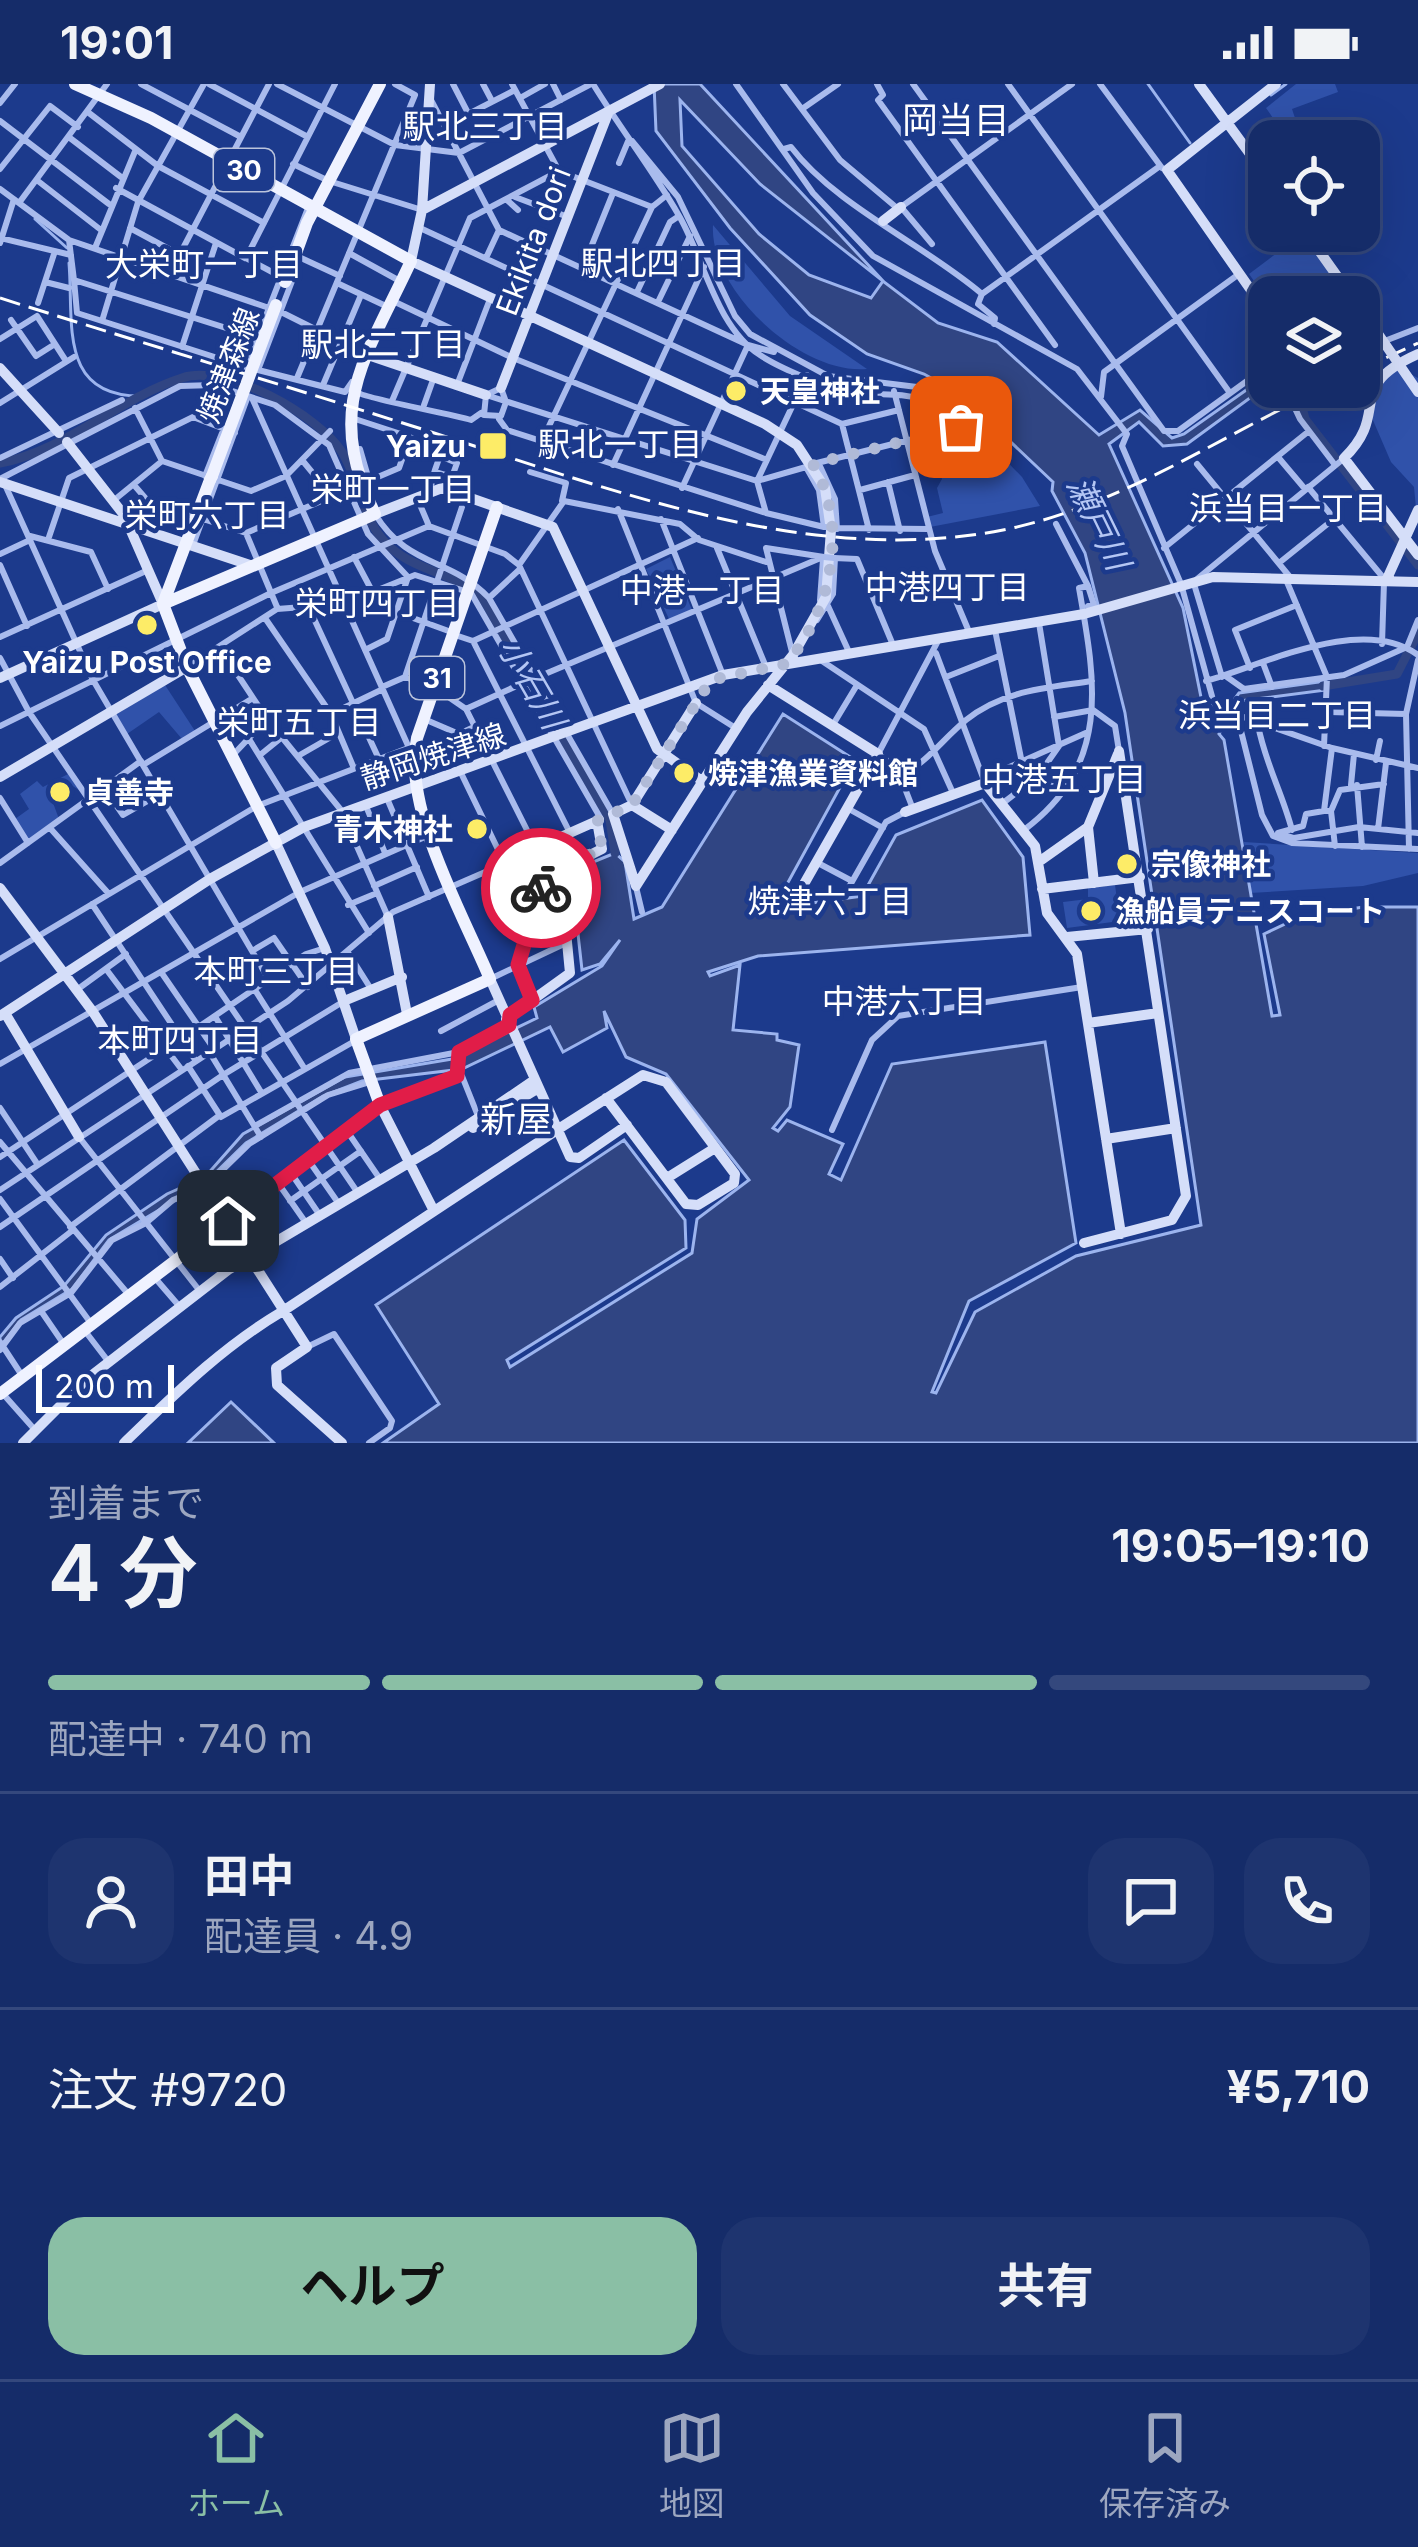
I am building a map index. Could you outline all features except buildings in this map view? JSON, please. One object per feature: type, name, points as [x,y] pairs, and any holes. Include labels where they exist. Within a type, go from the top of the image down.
[{"type":"main road","name":"30","points":[[75,84],[105,89],[411,261]]},
{"type":"main road","name":"焼津森線","points":[[164,604],[315,209],[380,84]]},
{"type":"main road","points":[[276,843],[187,667],[164,604],[368,517],[347,422],[368,355],[411,261]]},
{"type":"main road","name":"31","points":[[490,979],[430,835],[412,746],[497,507]]},
{"type":"main road","points":[[1,1393],[380,1105],[357,1040],[490,979]]},
{"type":"street","points":[[0,104],[15,84]]},
{"type":"street","points":[[141,84],[241,137]]},
{"type":"street","points":[[164,95],[169,84]]},
{"type":"street","points":[[102,321],[138,202],[206,84],[308,136]]},
{"type":"street","points":[[170,273],[273,84],[394,145],[459,153],[592,84],[680,216],[748,345],[777,352],[837,379],[917,387],[941,399],[978,429]]},
{"type":"street","points":[[246,258],[335,84]]},
{"type":"street","points":[[394,84],[415,95],[429,90]]},
{"type":"street","points":[[453,84],[469,113]]},
{"type":"street","points":[[483,84],[492,101]]},
{"type":"street","points":[[445,126],[516,91],[549,84],[561,100]]},
{"type":"street","points":[[293,164],[329,182],[422,210],[660,84]]},
{"type":"street","points":[[736,84],[813,193],[873,256],[1077,369],[1101,397],[1126,431],[1122,446],[1164,548],[1187,582],[1225,677],[1240,688],[1328,683],[1407,647],[1418,620]]},
{"type":"street","points":[[783,84],[859,181],[900,208],[932,244]]},
{"type":"street","points":[[802,110],[838,84]]},
{"type":"street","points":[[872,84],[883,95],[878,100],[1055,346]]},
{"type":"street","points":[[913,84],[1168,432],[1178,431],[1248,381]]},
{"type":"street","points":[[1008,84],[1230,394]]},
{"type":"street","points":[[883,221],[1072,84]]},
{"type":"street","points":[[1100,84],[1248,287]]},
{"type":"street","points":[[1199,84],[1248,152]]},
{"type":"street","points":[[994,324],[995,317],[980,308],[982,294],[1164,170],[1276,84]]},
{"type":"street","points":[[70,255],[0,240],[16,201],[105,89]]},
{"type":"street","points":[[429,90],[499,230],[807,375],[852,393],[894,392],[928,401],[961,427],[816,464]]},
{"type":"street","points":[[429,90],[422,210],[411,261],[780,432],[816,464],[835,499],[837,529]]},
{"type":"street","points":[[516,91],[559,171],[652,207]]},
{"type":"street","points":[[297,378],[415,95]]},
{"type":"street","points":[[0,169],[50,106],[78,127]]},
{"type":"street","name":"Ekikita dori","points":[[501,388],[611,109]]},
{"type":"street","points":[[89,113],[158,166],[264,223]]},
{"type":"street","points":[[0,121],[109,204]]},
{"type":"street","points":[[70,138],[121,177]]},
{"type":"street","points":[[620,163],[629,140]]},
{"type":"street","points":[[629,140],[678,197],[735,316],[777,352]]},
{"type":"street","points":[[784,149],[791,147],[982,294]]},
{"type":"street","points":[[94,248],[136,149]]},
{"type":"street","points":[[392,401],[470,218],[559,171]]},
{"type":"street","points":[[37,180],[101,230]]},
{"type":"street","points":[[116,188],[286,280],[301,258],[315,209]]},
{"type":"street","points":[[0,189],[69,240],[275,308],[315,333],[368,355],[552,419],[757,482],[806,466],[819,490],[825,527]]},
{"type":"street","points":[[583,267],[614,192]]},
{"type":"street","points":[[542,441],[652,207],[667,195]]},
{"type":"street","points":[[511,198],[518,210]]},
{"type":"street","points":[[511,198],[568,217]]},
{"type":"street","points":[[637,292],[670,222],[680,216]]},
{"type":"street","points":[[419,227],[842,424],[899,410]]},
{"type":"street","points":[[130,228],[179,255]]},
{"type":"street","points":[[486,258],[499,230]]},
{"type":"street","points":[[658,302],[689,236]]},
{"type":"street","points":[[69,240],[77,314],[246,367],[346,392],[368,355]]},
{"type":"street","points":[[182,346],[216,243]]},
{"type":"street","points":[[38,303],[55,251]]},
{"type":"street","points":[[349,254],[402,282]]},
{"type":"street","points":[[301,258],[362,295],[426,316],[513,358],[767,460]]},
{"type":"street","points":[[613,465],[704,267]]},
{"type":"street","points":[[1101,397],[1103,375],[1115,364],[1239,274]]},
{"type":"street","points":[[74,280],[269,342]]},
{"type":"street","points":[[45,282],[69,288]]},
{"type":"street","points":[[323,385],[362,295]]},
{"type":"street","points":[[457,385],[491,298]]},
{"type":"street","points":[[246,367],[275,308]]},
{"type":"street","points":[[258,370],[275,308]]},
{"type":"street","points":[[0,339],[37,316],[70,359],[0,403]]},
{"type":"street","points":[[11,320],[36,356],[55,344]]},
{"type":"street","points":[[1380,343],[1418,328]]},
{"type":"street","points":[[1380,337],[1418,392]]},
{"type":"street","points":[[682,488],[748,345]]},
{"type":"street","points":[[1187,582],[1340,461],[1366,434],[1369,396],[1377,379],[1418,354]]},
{"type":"street","points":[[368,355],[359,395],[424,405],[470,419],[482,413],[500,419],[506,429],[682,488],[825,527],[930,529]]},
{"type":"street","points":[[0,368],[113,501],[129,525],[164,604],[3,676]]},
{"type":"street","points":[[766,513],[757,482],[807,375]]},
{"type":"street","points":[[424,405],[434,377]]},
{"type":"street","points":[[0,458],[63,438],[188,384],[237,392],[285,410],[326,436],[359,484]]},
{"type":"street","points":[[486,395],[501,388],[506,402],[500,419]]},
{"type":"street","points":[[228,434],[237,392]]},
{"type":"street","points":[[894,392],[930,529],[970,634]]},
{"type":"street","points":[[482,413],[486,395]]},
{"type":"street","points":[[228,434],[250,397]]},
{"type":"street","points":[[0,959],[257,806],[316,779],[412,746],[250,397]]},
{"type":"street","points":[[2,482],[122,400]]},
{"type":"street","points":[[135,408],[162,461],[251,491],[286,476],[326,436]]},
{"type":"street","points":[[1296,408],[1309,431],[1418,555]]},
{"type":"street","points":[[49,538],[69,478],[85,466],[193,417],[228,434]]},
{"type":"street","points":[[359,484],[353,420],[410,437],[457,463],[453,475],[435,472]]},
{"type":"street","points":[[842,424],[869,530]]},
{"type":"street","points":[[1164,548],[1309,431]]},
{"type":"street","points":[[202,519],[246,533],[399,468],[410,437]]},
{"type":"street","points":[[431,490],[442,455]]},
{"type":"street","points":[[1278,458],[1335,518],[1385,581]]},
{"type":"street","points":[[302,460],[331,496]]},
{"type":"street","points":[[113,501],[162,461]]},
{"type":"street","points":[[815,621],[827,591],[831,530],[829,500],[816,464]]},
{"type":"street","points":[[1197,464],[1279,563],[1314,643],[1328,683],[1328,811],[1335,845]]},
{"type":"street","points":[[489,598],[519,567],[562,502],[566,483],[530,472]]},
{"type":"street","points":[[860,490],[915,475]]},
{"type":"street","points":[[187,544],[191,515],[211,478]]},
{"type":"street","points":[[187,544],[202,519],[211,478]]},
{"type":"street","points":[[2,482],[256,565]]},
{"type":"street","points":[[2,482],[93,680],[269,980]]},
{"type":"street","points":[[888,482],[900,530]]},
{"type":"street","points":[[134,485],[147,500],[191,515]]},
{"type":"street","points":[[368,517],[431,490],[466,496],[547,524],[559,534],[662,756],[702,782]]},
{"type":"street","points":[[417,496],[429,526]]},
{"type":"street","points":[[405,677],[466,496]]},
{"type":"street","points":[[562,502],[684,525],[716,547],[766,562]]},
{"type":"street","points":[[618,509],[697,703],[736,728]]},
{"type":"street","points":[[1382,644],[1385,581],[1418,510]]},
{"type":"street","points":[[368,517],[409,577]]},
{"type":"street","points":[[368,517],[387,544],[489,598],[605,817],[636,886],[641,913]]},
{"type":"street","points":[[1279,563],[1335,518]]},
{"type":"street","points":[[108,1361],[66,1283],[0,1194],[308,987],[388,917],[632,805],[717,678],[661,519]]},
{"type":"street","points":[[1024,830],[1064,792],[1081,766],[1093,710],[1086,611],[1079,588],[1088,586],[1056,524]]},
{"type":"street","points":[[0,726],[271,593],[429,526],[484,545],[519,567],[632,805],[672,830]]},
{"type":"street","points":[[246,533],[277,609]]},
{"type":"street","points":[[0,554],[29,538],[49,538],[91,552],[108,589]]},
{"type":"street","points":[[473,641],[698,538]]},
{"type":"street","points":[[716,547],[768,685],[878,754],[902,776],[909,811]]},
{"type":"street","points":[[790,659],[766,548],[857,559],[894,646]]},
{"type":"street","points":[[354,557],[371,593],[394,613],[473,641],[570,833]]},
{"type":"street","points":[[815,621],[823,557]]},
{"type":"street","points":[[466,709],[823,557]]},
{"type":"street","points":[[835,558],[828,606],[849,653]]},
{"type":"street","points":[[0,566],[27,626]]},
{"type":"street","points":[[0,637],[146,572]]},
{"type":"street","points":[[0,777],[112,714],[277,609],[343,604],[409,577],[439,574],[468,585],[481,604],[522,684],[561,738],[605,817],[602,849],[540,878]]},
{"type":"street","points":[[365,650],[388,639],[409,577]]},
{"type":"street","name":"静岡焼津線","points":[[2,1013],[210,879],[304,827],[364,802],[493,763],[717,678],[790,659],[894,646],[938,646],[970,634],[1039,623],[1187,582],[1288,578],[1418,582]]},
{"type":"street","points":[[1187,582],[1206,681],[1220,711],[1328,747],[1414,768]]},
{"type":"street","points":[[1250,668],[1234,630],[1297,604]]},
{"type":"street","points":[[636,886],[736,728],[828,606]]},
{"type":"street","points":[[308,607],[377,758]]},
{"type":"street","points":[[265,618],[331,714],[353,766]]},
{"type":"street","points":[[1003,803],[1038,776],[1059,746],[1039,623]]},
{"type":"street","points":[[995,630],[1022,763],[1064,792]]},
{"type":"street","points":[[1206,681],[1314,643],[1407,647],[1418,658],[1407,719],[1414,768],[1414,849],[1292,843],[1273,832],[1234,718]]},
{"type":"street","points":[[938,646],[986,780],[1024,830],[1040,861],[1047,913],[1077,954],[1121,1234]]},
{"type":"street","points":[[800,891],[938,646]]},
{"type":"street","points":[[220,648],[267,719],[341,810],[388,917],[407,1014]]},
{"type":"street","points":[[946,677],[1000,655]]},
{"type":"street","points":[[0,658],[3,676],[234,1004],[358,1192]]},
{"type":"street","points":[[820,658],[924,729],[953,793]]},
{"type":"street","points":[[1263,663],[1272,686]]},
{"type":"street","points":[[331,714],[405,677],[434,687],[466,709],[536,849],[540,878],[518,965],[532,1000]]},
{"type":"street","points":[[902,776],[937,754],[964,721],[1008,694],[1092,681]]},
{"type":"street","points":[[832,725],[857,685]]},
{"type":"street","points":[[0,863],[103,786],[253,698]]},
{"type":"street","points":[[1054,717],[1093,710],[1115,726],[1186,1192],[1183,1208],[1172,1220],[1084,1243]]},
{"type":"street","points":[[1329,712],[1407,719],[1418,725]]},
{"type":"street","points":[[232,756],[267,719]]},
{"type":"street","points":[[424,719],[459,734],[474,727]]},
{"type":"street","points":[[1258,725],[1266,766],[1280,786],[1292,830]]},
{"type":"street","points":[[845,894],[883,828],[909,811],[1090,731]]},
{"type":"street","points":[[298,757],[338,733]]},
{"type":"street","points":[[260,755],[282,737]]},
{"type":"street","points":[[249,739],[369,933]]},
{"type":"street","points":[[1376,760],[1380,741]]},
{"type":"street","points":[[1094,883],[1088,827],[1119,751]]},
{"type":"street","points":[[1354,754],[1362,847]]},
{"type":"street","points":[[1378,829],[1386,763]]},
{"type":"street","points":[[461,772],[505,864]]},
{"type":"street","points":[[1328,811],[1340,790],[1384,784]]},
{"type":"street","points":[[103,786],[123,815],[160,794]]},
{"type":"street","points":[[386,796],[429,897]]},
{"type":"street","points":[[0,797],[28,842]]},
{"type":"street","points":[[364,802],[385,853]]},
{"type":"street","points":[[847,808],[883,828]]},
{"type":"street","points":[[1273,832],[1303,826],[1306,814],[1328,811]]},
{"type":"street","points":[[1040,861],[1088,827]]},
{"type":"street","points":[[50,828],[109,894]]},
{"type":"street","points":[[1273,832],[1308,838],[1362,828],[1414,832]]},
{"type":"street","points":[[0,1064],[300,892],[430,835]]},
{"type":"street","points":[[0,1287],[178,1144],[303,1066],[357,1040],[332,965],[276,843]]},
{"type":"street","points":[[816,862],[852,881]]},
{"type":"street","points":[[348,905],[417,867]]},
{"type":"street","points":[[21,1374],[1,1346],[17,1320],[71,1292],[95,1254],[112,1240],[146,1223],[261,1137],[328,1095],[368,1078],[459,1054],[509,1024],[532,1000],[570,973],[560,870]]},
{"type":"street","points":[[1042,889],[1140,877]]},
{"type":"street","points":[[0,888],[78,989],[307,1347]]},
{"type":"street","points":[[92,904],[145,981],[221,1116]]},
{"type":"street","points":[[1067,938],[1148,929]]},
{"type":"street","points":[[251,951],[274,938],[308,987]]},
{"type":"street","points":[[568,942],[490,979],[555,1132],[574,1160],[627,1126]]},
{"type":"street","points":[[200,1026],[291,964],[325,948]]},
{"type":"street","points":[[347,952],[371,989]]},
{"type":"street","points":[[78,989],[126,954]]},
{"type":"street","points":[[106,969],[164,1048],[189,1066]]},
{"type":"street","points":[[161,972],[200,1026],[261,1137]]},
{"type":"street","points":[[0,1227],[243,1062],[344,1001],[402,976]]},
{"type":"street","points":[[832,1130],[872,1040],[898,1016],[1082,987]]},
{"type":"street","points":[[255,990],[303,1066]]},
{"type":"street","points":[[441,1030],[499,1000]]},
{"type":"street","points":[[1088,1023],[1158,1012]]},
{"type":"street","points":[[2,1013],[79,1137],[199,1291]]},
{"type":"street","points":[[215,1017],[261,1092]]},
{"type":"street","points":[[0,1157],[164,1048]]},
{"type":"street","points":[[458,1074],[459,1054]]},
{"type":"street","points":[[434,1211],[380,1105],[458,1074]]},
{"type":"street","points":[[458,1074],[478,1116]]},
{"type":"street","points":[[124,1443],[212,1360],[434,1211],[606,1098],[643,1075],[662,1078],[735,1179],[691,1206],[606,1098]]},
{"type":"street","points":[[255,1126],[332,1079],[368,1078]]},
{"type":"street","points":[[30,1439],[101,1374],[252,1259],[535,1085]]},
{"type":"street","points":[[30,1439],[108,1361],[228,1270],[535,1085]]},
{"type":"street","points":[[0,1108],[38,1165]]},
{"type":"street","points":[[345,1128],[380,1179]]},
{"type":"street","points":[[1106,1139],[1176,1128]]},
{"type":"street","points":[[0,1142],[131,1298]]},
{"type":"street","points":[[667,1178],[715,1148]]},
{"type":"street","points":[[290,1201],[361,1151]]},
{"type":"street","points":[[307,1158],[339,1204]]},
{"type":"street","points":[[290,1173],[320,1215]]},
{"type":"street","points":[[278,1183],[306,1223]]},
{"type":"street","points":[[206,1238],[228,1270]]},
{"type":"street","points":[[0,1259],[13,1277]]},
{"type":"street","points":[[155,1278],[180,1307]]},
{"type":"street","points":[[41,1311],[63,1343]]},
{"type":"street","points":[[342,1443],[277,1385],[276,1368],[334,1334],[392,1420],[390,1428],[368,1443]]},
{"type":"street","points":[[1,1393],[30,1439]]},
{"type":"shaded area","points":[[1296,84],[1335,84],[1338,92],[1292,109],[1296,120],[1274,120],[1266,108]]},
{"type":"shaded area","points":[[713,225],[790,316],[867,369],[815,358],[764,324],[726,276]]},
{"type":"shaded area","points":[[1278,252],[1315,252],[1333,276],[1250,276]]},
{"type":"shaded area","points":[[1397,367],[1418,378],[1418,529],[1414,487],[1391,462],[1372,418],[1372,408],[1380,408],[1380,385]]},
{"type":"shaded area","points":[[975,429],[1022,477],[1040,506],[930,527],[927,517],[943,513],[937,488],[942,479],[930,438]]},
{"type":"shaded area","points":[[670,557],[692,610],[669,619],[646,569]]},
{"type":"shaded area","points":[[165,685],[195,731],[182,739],[159,712],[127,734],[115,715]]},
{"type":"shaded area","points":[[70,773],[87,795],[63,780],[49,792],[59,819],[29,840],[15,819],[29,809],[20,794],[37,781],[43,787]]},
{"type":"shaded area","points":[[1244,842],[1418,853],[1418,873],[1363,886],[1250,893]]},
{"type":"shaded area","name":"漁船員テニスコート","points":[[1115,885],[1120,921],[1067,928],[1063,902],[1088,899],[1088,888]]},
{"type":"water","name":"瀬戸川","points":[[654,84],[700,84],[884,282],[938,323],[997,342],[1099,435],[1140,410],[1172,438],[1248,389],[1248,399],[1187,444],[1163,446],[1139,422],[1109,444],[1183,608],[1207,727],[1212,730],[1239,693],[1326,681],[1326,690],[1240,701],[1219,734],[1224,740],[1272,1016],[1280,1015],[1264,934],[1298,918],[1363,907],[1418,907],[1418,1443],[383,1443],[439,1404],[376,1305],[624,1140],[685,1220],[686,1248],[507,1360],[510,1367],[692,1253],[697,1219],[749,1180],[666,1074],[626,1057],[604,1011],[607,1028],[563,1052],[550,1027],[462,1069],[362,1081],[323,1096],[246,1143],[206,1182],[109,1240],[72,1289],[21,1320],[0,1347],[0,1337],[16,1318],[64,1286],[106,1235],[167,1194],[205,1177],[243,1134],[345,1077],[452,1059],[537,1018],[534,1007],[602,966],[620,940],[600,964],[582,970],[571,871],[615,853],[625,862],[634,919],[662,907],[783,714],[855,760],[786,886],[812,903],[862,896],[896,835],[982,800],[1023,857],[1030,935],[758,956],[708,972],[710,976],[740,965],[733,1030],[777,1034],[777,1040],[799,1045],[790,1107],[773,1128],[778,1131],[787,1120],[843,1144],[829,1174],[841,1180],[892,1064],[1045,1042],[1076,1243],[969,1301],[932,1392],[936,1393],[975,1312],[1076,1256],[1201,1225],[1125,713],[1085,553],[1052,491],[1053,482],[960,394],[924,374],[867,354],[810,315],[730,228],[656,131]],"holes":[[[680,100],[760,184],[883,281],[871,298],[809,275],[759,234],[682,146]]]},
{"type":"water","points":[[231,1402],[274,1443],[188,1443]]},
{"type":"waterway","points":[[1148,84],[1190,143]]},
{"type":"waterway","points":[[1271,95],[1286,84]]},
{"type":"waterway","points":[[35,219],[67,248]]},
{"type":"waterway","points":[[69,263],[72,332],[84,371],[97,385],[117,394],[145,396]]},
{"type":"waterway","name":"小石川","points":[[0,463],[47,447],[182,378],[222,378],[292,408],[342,452],[385,542],[409,560],[462,584],[485,602],[610,820],[615,853]]},
{"type":"waterway","points":[[1302,408],[1305,419],[1418,565]]},
{"type":"waterway","points":[[1323,686],[1397,674],[1418,633]]},
{"type":"railway","points":[[0,298],[627,494],[777,529],[852,538],[928,539],[1047,519],[1129,487],[1283,408]]},
{"type":"railway","points":[[1380,360],[1418,343]]},
{"type":"way so far","points":[[541,888],[540,878],[602,849],[597,821],[632,805],[711,680],[786,664],[794,655],[827,591],[831,514],[813,464],[961,427]]},
{"type":"place","name":"天皇神社","points":[[736,391]]},
{"type":"place","name":"Yaizu","points":[[493,446]]},
{"type":"place","name":"Yaizu Post Office","points":[[147,625]]},
{"type":"place","name":"焼津漁業資料館","points":[[684,773]]},
{"type":"place","name":"貞善寺","points":[[60,792]]},
{"type":"place","name":"青木神社","points":[[477,829]]},
{"type":"place","name":"宗像神社","points":[[1127,864]]},
{"type":"place","name":"漁船員テニスコート","points":[[1091,911]]},
{"type":"district","name":"岡当目","points":[[956,120]]},
{"type":"district","name":"駅北三丁目","points":[[485,126]]},
{"type":"district","name":"駅北四丁目","points":[[663,263]]},
{"type":"district","name":"大栄町一丁目","points":[[204,264]]},
{"type":"district","name":"駅北二丁目","points":[[383,344]]},
{"type":"district","name":"駅北一丁目","points":[[620,444]]},
{"type":"district","name":"栄町一丁目","points":[[393,489]]},
{"type":"district","name":"浜当目一丁目","points":[[1288,508]]},
{"type":"district","name":"栄町六丁目","points":[[207,515]]},
{"type":"district","name":"中港四丁目","points":[[947,587]]},
{"type":"district","name":"中港一丁目","points":[[702,590]]},
{"type":"district","name":"栄町四丁目","points":[[377,603]]},
{"type":"district","name":"浜当目二丁目","points":[[1277,715]]},
{"type":"district","name":"栄町五丁目","points":[[299,722]]},
{"type":"district","name":"中港五丁目","points":[[1064,779]]},
{"type":"district","name":"焼津六丁目","points":[[830,901]]},
{"type":"district","name":"本町三丁目","points":[[276,971]]},
{"type":"district","name":"中港六丁目","points":[[904,1001]]},
{"type":"district","name":"本町四丁目","points":[[180,1040]]},
{"type":"district","name":"新屋","points":[[516,1119]]},
{"type":"route","points":[[228,1221],[380,1105],[457,1076],[459,1052],[509,1025],[506,1019],[532,1000],[518,965],[541,888]]}]
